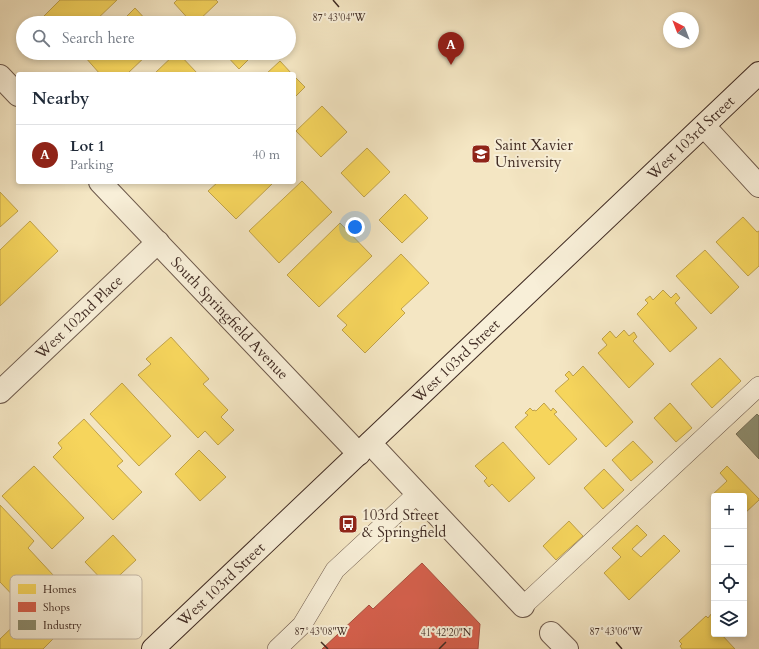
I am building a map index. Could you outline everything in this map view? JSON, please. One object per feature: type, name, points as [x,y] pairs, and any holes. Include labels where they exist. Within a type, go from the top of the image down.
[{"type":"street","name":"West 103rd Street","points":[[153,649],[759,74]]},
{"type":"street","points":[[0,76],[16,93]]},
{"type":"street","points":[[704,126],[759,186]]},
{"type":"street","name":"South Springfield Avenue","points":[[102,184],[158,242],[365,448],[418,493],[523,606]]},
{"type":"street","name":"West 102nd Place","points":[[0,392],[158,242]]},
{"type":"street","points":[[551,633],[567,649]]},
{"type":"lane","points":[[523,606],[759,386]]},
{"type":"lane","points":[[277,649],[302,625],[335,570],[418,493]]},
{"type":"building: Homes","points":[[60,0],[117,0],[100,16],[44,16]]},
{"type":"building: Homes","points":[[177,0],[216,0],[218,2],[203,16],[186,16],[174,3]]},
{"type":"building: Homes","points":[[135,8],[142,16],[127,16]]},
{"type":"building: Homes","points":[[88,60],[142,60],[129,72],[98,72]]},
{"type":"building: Homes","points":[[169,60],[185,60],[196,72],[156,72]]},
{"type":"building: Homes","points":[[231,60],[248,60],[239,69]]},
{"type":"building: Homes","points":[[280,61],[290,72],[268,72]]},
{"type":"building: Homes","points":[[296,78],[305,87],[296,96]]},
{"type":"building: Homes","points":[[322,106],[347,132],[321,157],[296,131]]},
{"type":"building: Homes","points":[[367,148],[390,172],[364,197],[341,173]]},
{"type":"building: Homes","points":[[302,181],[332,212],[279,263],[249,231]]},
{"type":"building: Homes","points":[[216,184],[272,184],[236,219],[208,191]]},
{"type":"building: Homes","points":[[0,192],[18,211],[0,227]]},
{"type":"building: Homes","points":[[405,194],[428,218],[402,243],[379,220]]},
{"type":"building: Homes","points":[[743,217],[757,232],[759,231],[759,266],[748,276],[716,242]]},
{"type":"building: Homes","points":[[30,221],[58,251],[0,306],[0,250]]},
{"type":"building: Homes","points":[[340,223],[372,256],[319,307],[287,275]]},
{"type":"building: Homes","points":[[705,250],[739,287],[711,314],[676,276]]},
{"type":"building: Homes","points":[[401,254],[429,283],[401,309],[405,313],[365,353],[342,330],[347,325],[337,316]]},
{"type":"building: Homes","points":[[663,290],[671,298],[676,293],[680,298],[675,303],[697,328],[670,352],[637,314],[648,303],[645,300],[650,296],[653,300]]},
{"type":"building: Homes","points":[[624,330],[629,336],[634,332],[637,337],[633,341],[654,364],[629,388],[598,353],[607,345],[602,339],[610,331],[616,338]]},
{"type":"building: Homes","points":[[171,337],[209,379],[203,384],[228,410],[221,417],[234,430],[218,445],[205,431],[198,438],[138,375],[151,364],[146,359]]},
{"type":"building: Homes","points":[[720,358],[741,381],[712,408],[691,384]]},
{"type":"building: Homes","points":[[583,366],[633,422],[606,447],[555,391],[569,379],[565,375],[569,371],[573,376]]},
{"type":"building: Homes","points":[[122,383],[171,436],[139,466],[90,414]]},
{"type":"building: Homes","points":[[544,403],[551,411],[553,408],[557,412],[554,414],[577,439],[549,465],[515,427],[528,415],[525,413],[530,408],[533,411],[536,411]]},
{"type":"building: Homes","points":[[670,403],[692,428],[676,442],[654,418]]},
{"type":"building: Homes","points":[[84,419],[123,461],[117,466],[142,492],[113,520],[53,457],[62,448],[58,443]]},
{"type":"building: Homes","points":[[633,441],[653,462],[631,481],[612,460]]},
{"type":"building: Homes","points":[[503,442],[535,478],[509,502],[492,484],[489,487],[484,481],[487,478],[475,466]]},
{"type":"building: Homes","points":[[199,450],[226,477],[200,501],[175,474]]},
{"type":"building: Homes","points":[[34,466],[84,518],[52,549],[2,496]]},
{"type":"building: Homes","points":[[727,466],[759,500],[747,511],[747,493],[714,493],[727,481],[720,473]]},
{"type":"building: Homes","points":[[604,469],[624,490],[603,509],[584,488]]},
{"type":"building: Homes","points":[[0,505],[34,541],[28,548],[53,575],[10,575],[10,592],[0,582]]},
{"type":"building: Homes","points":[[569,521],[583,536],[556,560],[543,546]]},
{"type":"building: Homes","points":[[637,525],[647,535],[632,549],[641,557],[664,535],[680,551],[629,600],[604,573],[621,557],[612,548]]},
{"type":"building: Homes","points":[[113,535],[136,560],[120,575],[97,575],[85,562]]},
{"type":"building: Homes","points":[[711,614],[711,637],[724,637],[735,649],[682,649],[680,646],[682,644],[679,641],[706,616],[708,618]]},
{"type":"building: Homes","points":[[10,629],[10,639],[53,639],[43,649],[0,649],[0,639]]},
{"type":"building: Shops","points":[[422,563],[480,624],[478,649],[322,649],[369,605],[373,609]]},
{"type":"building: Industry","points":[[757,414],[759,416],[759,459],[736,434]]},
{"type":"place","name":"Lot 1","points":[[451,65]]},
{"type":"place","name":"Saint Xavier University","points":[[481,154]]},
{"type":"place","name":"103rd Street & Springfield","points":[[348,524]]}]
